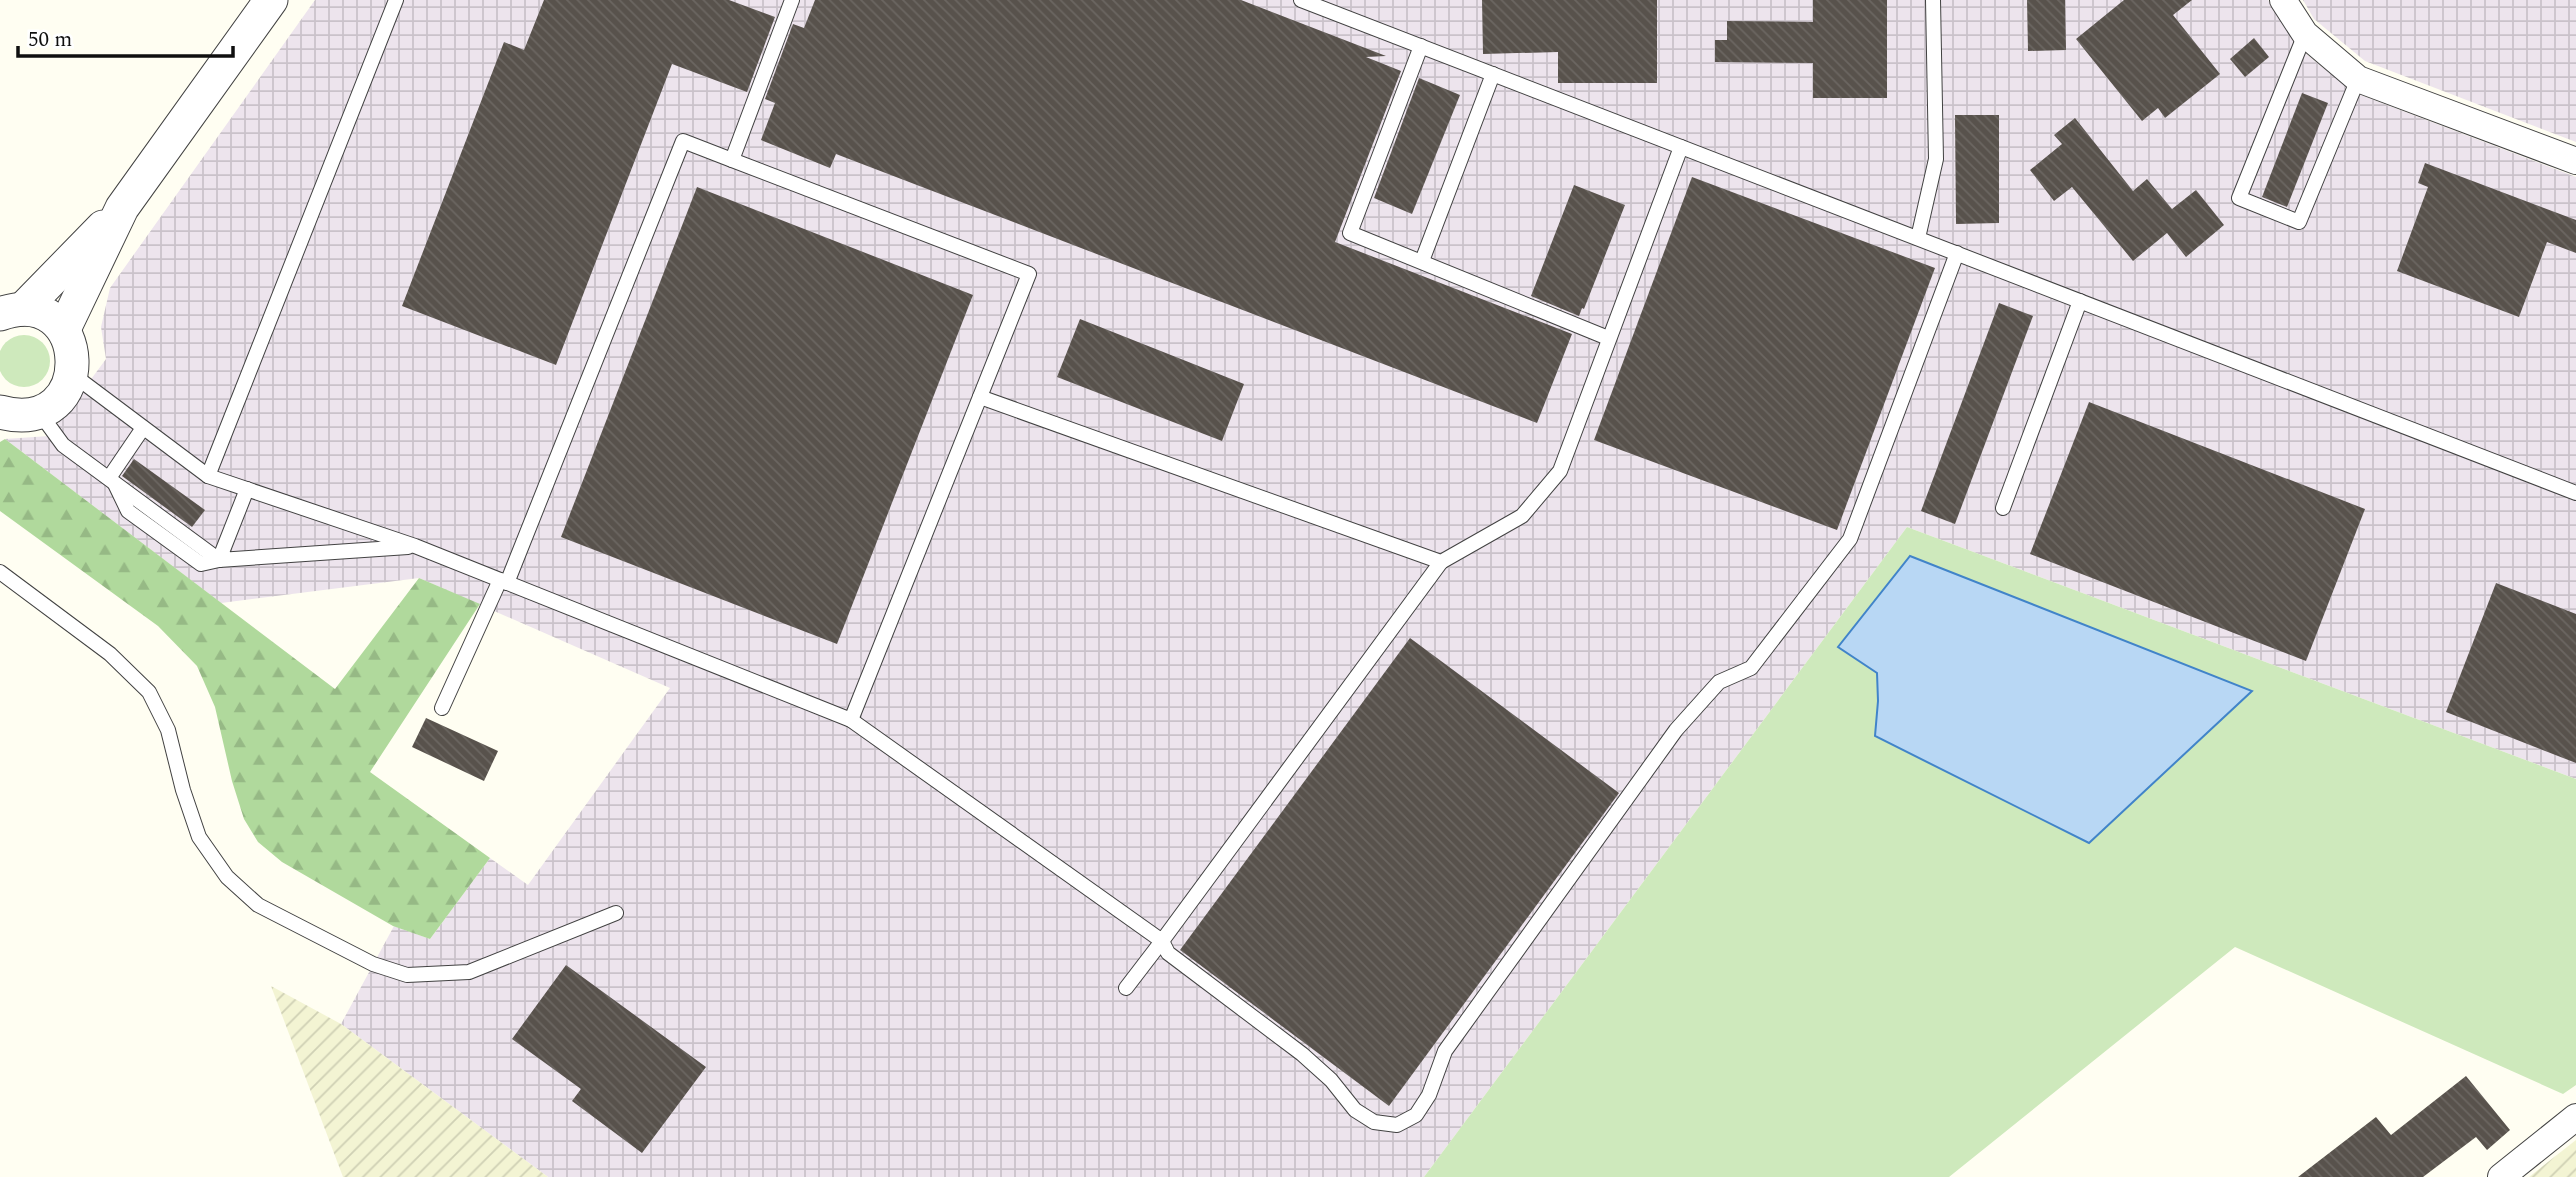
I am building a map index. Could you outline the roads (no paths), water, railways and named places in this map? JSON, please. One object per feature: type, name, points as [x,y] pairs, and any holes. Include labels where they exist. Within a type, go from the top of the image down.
[{"type":"street","points":[[64,329],[122,208],[271,0]]},
{"type":"street","points":[[2283,0],[2305,34],[2358,79],[2576,161]]},
{"type":"street","points":[[11,312],[122,208]]},
{"type":"street","points":[[0,412],[18,416],[49,407],[63,394],[72,374],[73,355],[64,329],[43,314],[11,312]]},
{"type":"street","points":[[2501,1177],[2576,1117]]},
{"type":"lane","points":[[208,476],[396,0]]},
{"type":"lane","points":[[732,160],[792,0]]},
{"type":"lane","points":[[1301,0],[1337,6],[1421,46],[2576,493]]},
{"type":"lane","points":[[1918,239],[1936,159],[1933,0]]},
{"type":"lane","points":[[2305,34],[2239,198],[2299,222],[2358,79]]},
{"type":"lane","points":[[1421,46],[1350,233],[1608,338]]},
{"type":"lane","points":[[1422,261],[1493,74]]},
{"type":"lane","points":[[442,708],[503,581],[683,141],[1030,274],[851,720]]},
{"type":"lane","points":[[1126,988],[1441,562],[1522,516],[1560,471],[1681,147]]},
{"type":"lane","points":[[72,374],[208,476],[415,546],[851,720],[1162,941],[1168,953],[1302,1054],[1331,1080],[1354,1110],[1374,1122],[1397,1125],[1416,1115],[1429,1095],[1446,1051],[1676,730],[1719,682],[1751,668],[1850,539],[1957,253]]},
{"type":"lane","points":[[2003,508],[2080,301]]},
{"type":"lane","points":[[980,397],[1441,562]]},
{"type":"lane","points":[[39,412],[63,445],[219,560],[415,546]]},
{"type":"lane","points":[[112,481],[143,428]]},
{"type":"lane","points":[[219,560],[247,489]]},
{"type":"lane","points":[[0,572],[110,654],[149,692],[167,730],[199,837],[227,877],[258,905],[373,964],[407,975],[469,972],[616,913]]},
{"type":"water","points":[[1910,556],[2252,691],[2089,843],[1875,736],[1877,673],[1838,647]]}]
